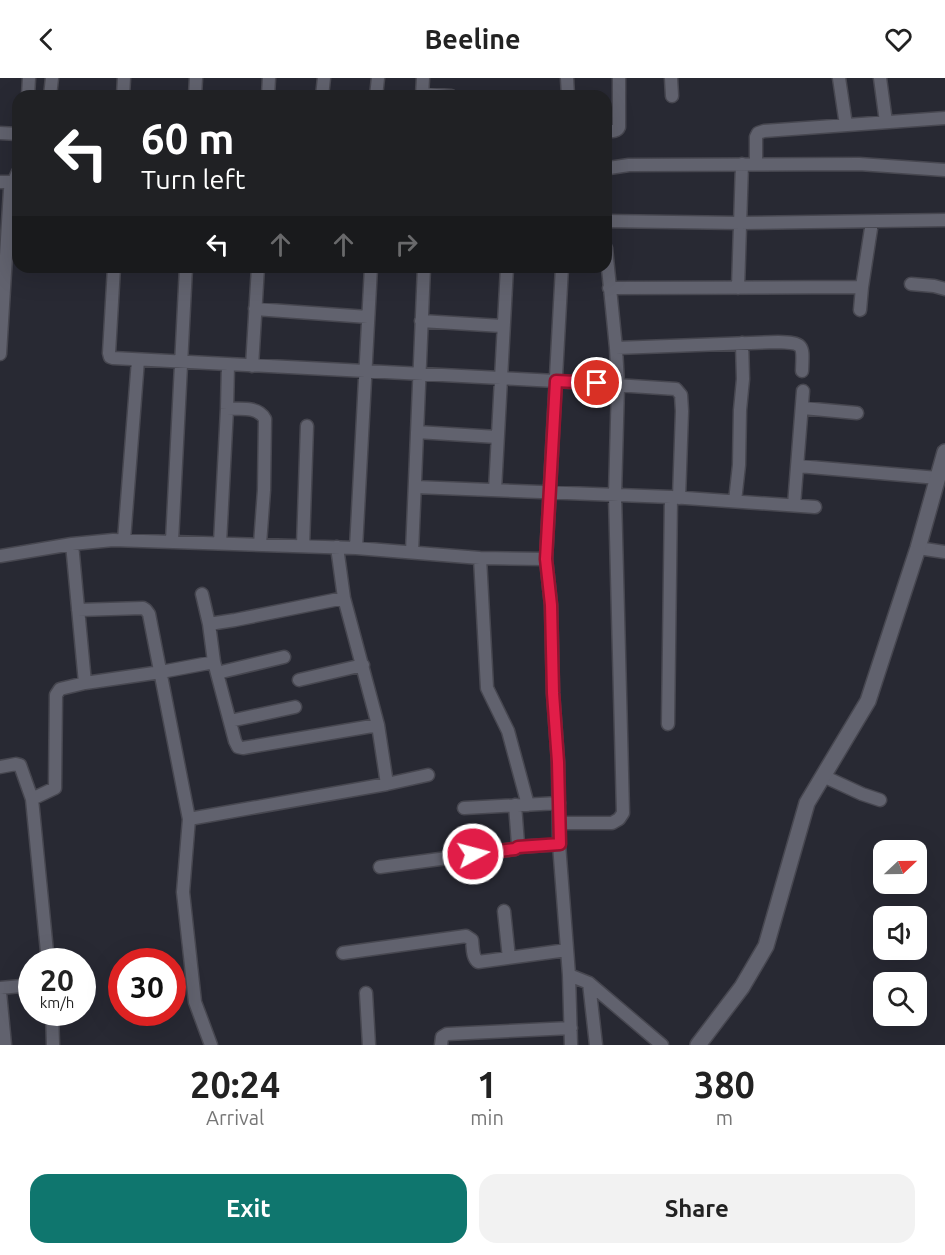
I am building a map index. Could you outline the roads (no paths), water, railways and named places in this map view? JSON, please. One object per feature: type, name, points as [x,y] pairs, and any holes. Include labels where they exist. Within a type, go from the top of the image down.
[{"type":"street","points":[[612,130],[618,129],[620,124],[619,78]]},
{"type":"street","points":[[671,78],[672,96]]},
{"type":"street","points":[[839,78],[846,125]]},
{"type":"street","points":[[880,78],[886,122]]},
{"type":"street","points":[[756,164],[756,137],[758,133],[764,131],[945,118]]},
{"type":"street","points":[[738,288],[742,164]]},
{"type":"street","points":[[612,168],[629,165],[859,164],[945,170]]},
{"type":"street","points":[[0,354],[10,179]]},
{"type":"street","points":[[612,221],[740,223],[945,220]]},
{"type":"street","points":[[860,310],[872,222]]},
{"type":"street","points":[[114,273],[109,355],[113,358],[676,389],[681,395],[682,411],[675,497],[668,724]]},
{"type":"street","points":[[172,541],[186,273]]},
{"type":"street","points":[[252,366],[258,273]]},
{"type":"street","points":[[356,548],[371,273]]},
{"type":"street","points":[[412,552],[424,273]]},
{"type":"street","points":[[495,490],[506,273]]},
{"type":"street","points":[[562,273],[546,559],[551,605],[553,693],[571,1045]]},
{"type":"street","points":[[560,823],[612,823],[623,813],[615,495],[618,385],[608,273]]},
{"type":"street","points":[[910,284],[945,289]]},
{"type":"street","points":[[609,288],[862,287]]},
{"type":"street","points":[[255,309],[368,317]]},
{"type":"street","points":[[421,321],[502,326]]},
{"type":"street","points":[[735,501],[743,379],[742,343]]},
{"type":"street","points":[[616,348],[795,343],[802,351],[802,371]]},
{"type":"street","points":[[124,540],[138,360]]},
{"type":"street","points":[[220,543],[228,364]]},
{"type":"street","points":[[794,505],[803,391]]},
{"type":"street","points":[[802,408],[857,413]]},
{"type":"street","points":[[227,409],[255,411],[261,413],[266,419],[260,544]]},
{"type":"street","points":[[303,546],[307,426]]},
{"type":"street","points":[[417,432],[497,436]]},
{"type":"street","points":[[698,1045],[742,987],[766,946],[807,803],[867,701],[918,548],[945,452]]},
{"type":"street","points":[[798,466],[938,478]]},
{"type":"street","points":[[415,487],[675,497],[815,507]]},
{"type":"street","points":[[0,556],[72,544],[124,540],[338,547],[480,558],[546,559]]},
{"type":"street","points":[[72,544],[85,683]]},
{"type":"street","points":[[338,547],[344,598],[378,725],[387,784]]},
{"type":"street","points":[[918,548],[945,552]]},
{"type":"street","points":[[480,558],[487,688],[508,731],[528,805]]},
{"type":"street","points":[[202,594],[216,667],[236,744],[240,748],[378,725]]},
{"type":"street","points":[[209,624],[344,598]]},
{"type":"street","points":[[78,610],[143,608],[149,614],[189,819],[183,892],[195,1002],[211,1045]]},
{"type":"street","points":[[32,799],[55,788],[56,692],[62,688],[161,672],[284,657]]},
{"type":"street","points":[[299,680],[363,665]]},
{"type":"street","points":[[230,721],[295,706]]},
{"type":"street","points":[[0,768],[21,765],[32,799],[47,948]]},
{"type":"street","points":[[189,819],[428,775]]},
{"type":"street","points":[[824,776],[880,800]]},
{"type":"street","points":[[464,808],[560,804]]},
{"type":"street","points":[[515,805],[518,847]]},
{"type":"street","points":[[380,867],[518,847],[560,844]]},
{"type":"street","points":[[504,911],[509,958]]},
{"type":"street","points":[[344,953],[466,936],[472,940],[473,953],[477,961],[567,950]]},
{"type":"street","points":[[569,975],[589,983],[662,1045]]},
{"type":"street","points":[[589,983],[596,1045]]},
{"type":"street","points":[[5,1045],[0,990],[18,987]]},
{"type":"street","points":[[366,993],[369,1045]]},
{"type":"street","points":[[52,1026],[53,1045]]},
{"type":"street","points":[[441,1045],[442,1037],[447,1034],[571,1028]]}]
